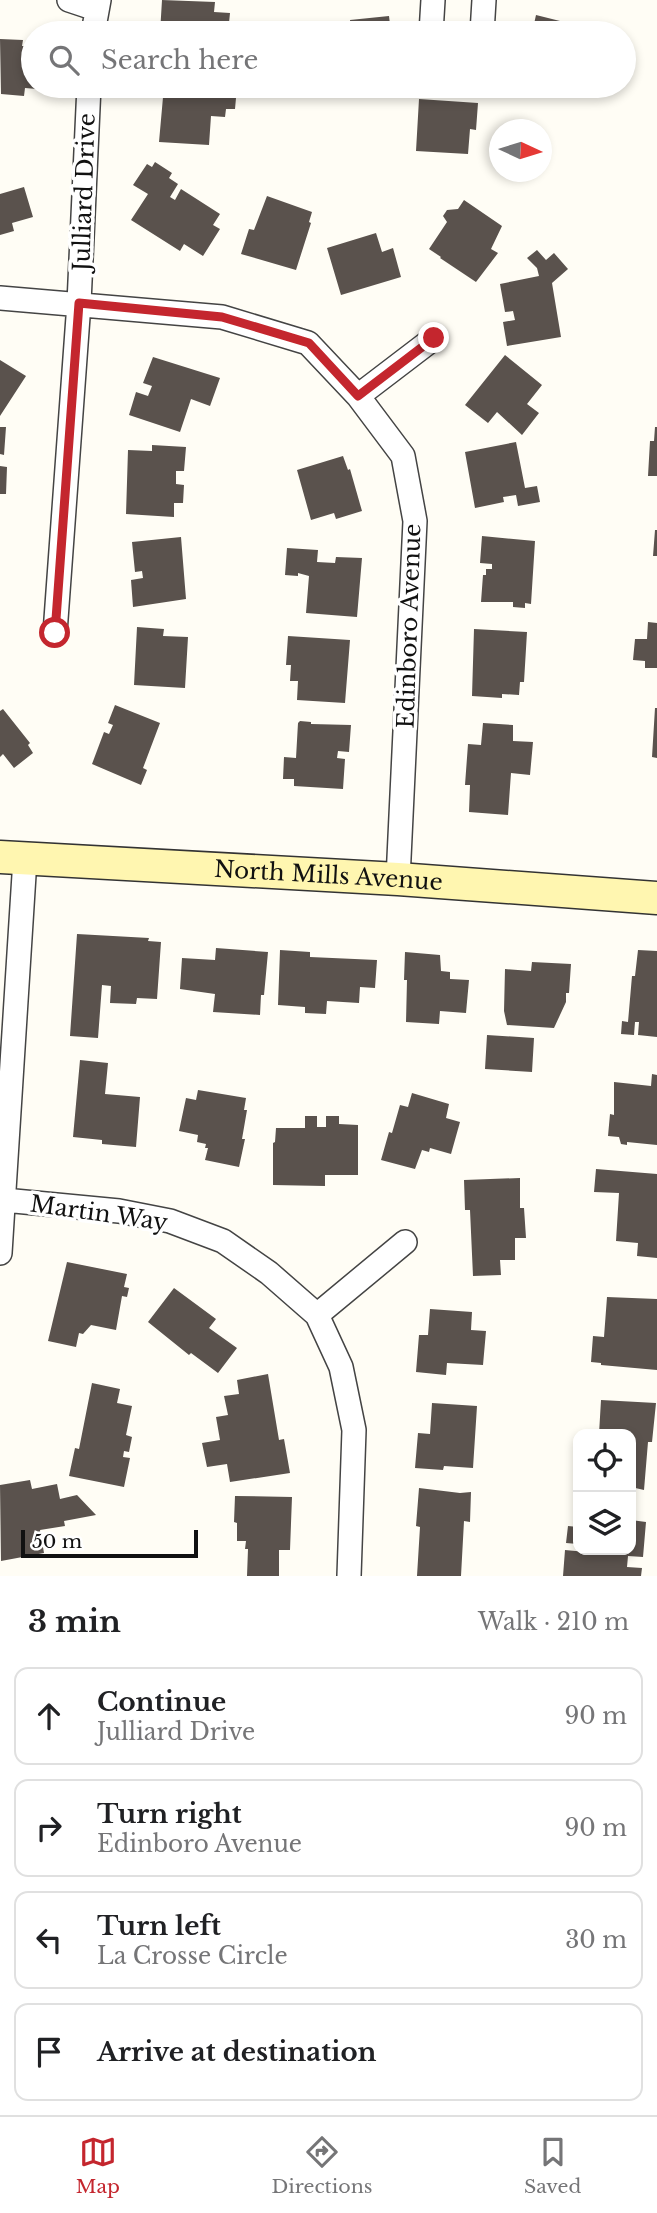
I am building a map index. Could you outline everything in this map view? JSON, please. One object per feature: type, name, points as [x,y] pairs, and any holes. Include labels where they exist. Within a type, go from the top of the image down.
[{"type":"main road","name":"North Mills Avenue","points":[[13,858],[398,879],[657,898]]},
{"type":"street","points":[[69,0],[97,5]]},
{"type":"street","points":[[432,21],[433,0]]},
{"type":"street","points":[[483,21],[484,0]]},
{"type":"street","name":"Julliard Drive","points":[[55,633],[79,303],[88,98]]},
{"type":"street","name":"Edinboro Avenue","points":[[0,298],[222,317],[309,343],[358,396],[403,456],[415,521],[398,879]]},
{"type":"street","points":[[358,396],[434,338]]},
{"type":"street","points":[[0,1252],[4,1200],[13,858]]},
{"type":"street","name":"Martin Way","points":[[4,1200],[118,1211],[170,1221],[223,1241],[269,1273],[317,1315],[341,1367],[354,1430],[349,1576]]},
{"type":"street","points":[[317,1315],[405,1242]]},
{"type":"building","points":[[162,0],[215,2],[214,12],[230,13],[229,21],[161,21]]},
{"type":"building","points":[[536,15],[560,21],[535,21]]},
{"type":"building","points":[[389,16],[390,21],[350,21]]},
{"type":"building","points":[[0,39],[21,40],[21,96],[1,94]]},
{"type":"building","points":[[163,98],[236,98],[235,109],[226,109],[225,117],[211,116],[209,145],[159,142]]},
{"type":"building","points":[[419,99],[478,103],[476,130],[470,129],[468,154],[416,151]]},
{"type":"building","points":[[155,162],[172,173],[169,178],[178,184],[170,197],[175,200],[181,189],[220,214],[213,225],[220,229],[203,256],[184,244],[180,251],[131,220],[148,194],[133,185],[147,164],[152,167]]},
{"type":"building","points":[[24,187],[33,217],[12,223],[14,231],[0,235],[0,194]]},
{"type":"building","points":[[267,196],[312,212],[296,270],[241,254],[249,229],[254,230]]},
{"type":"building","points":[[464,200],[502,226],[491,249],[498,253],[476,282],[429,249],[447,222],[443,216],[447,210],[458,209]]},
{"type":"building","points":[[376,233],[382,252],[393,248],[401,277],[341,295],[327,248]]},
{"type":"building","points":[[537,250],[546,260],[554,253],[568,269],[552,283],[561,337],[507,346],[503,322],[515,320],[513,311],[505,312],[500,284],[539,276],[537,268],[527,258]]},
{"type":"building","points":[[505,355],[542,385],[527,404],[539,413],[522,435],[497,412],[488,423],[465,405]]},
{"type":"building","points":[[153,357],[220,378],[210,406],[191,399],[180,432],[129,415],[136,392],[148,396],[152,386],[143,383]]},
{"type":"building","points":[[0,360],[26,376],[0,416]]},
{"type":"building","points":[[0,427],[6,427],[4,455],[0,454]]},
{"type":"building","points":[[655,427],[657,476],[648,476],[650,441],[654,441]]},
{"type":"building","points":[[516,442],[525,488],[537,486],[540,502],[518,506],[516,495],[503,497],[504,502],[475,508],[465,452]]},
{"type":"building","points":[[152,445],[186,447],[184,471],[176,471],[176,484],[184,485],[183,503],[174,503],[174,517],[126,514],[128,450],[152,451]]},
{"type":"building","points":[[343,456],[348,470],[350,469],[362,511],[336,519],[334,513],[311,520],[297,470]]},
{"type":"building","points":[[0,466],[7,467],[6,494],[0,494]]},
{"type":"building","points":[[655,530],[657,556],[653,556]]},
{"type":"building","points":[[482,536],[535,541],[531,604],[525,603],[525,608],[513,607],[513,602],[481,602],[483,575],[486,575],[486,569],[492,569],[492,564],[480,563]]},
{"type":"building","points":[[181,537],[186,599],[133,607],[131,580],[143,578],[142,571],[135,572],[132,542]]},
{"type":"building","points":[[287,548],[318,550],[317,562],[335,563],[336,557],[362,558],[357,617],[306,613],[309,576],[298,573],[298,576],[285,575]]},
{"type":"building","points":[[648,622],[657,623],[657,668],[645,668],[645,661],[633,660],[635,639],[647,639]]},
{"type":"building","points":[[137,627],[164,629],[163,636],[188,637],[185,688],[134,685]]},
{"type":"building","points":[[474,629],[527,632],[524,682],[520,682],[519,695],[502,694],[502,698],[472,696]]},
{"type":"building","points":[[288,636],[350,640],[345,703],[297,700],[298,681],[290,681],[291,665],[286,665]]},
{"type":"building","points":[[115,705],[160,723],[143,768],[147,770],[141,785],[92,764],[104,732],[109,734],[113,725],[108,723]]},
{"type":"building","points":[[657,708],[657,758],[652,757]]},
{"type":"building","points":[[3,709],[30,743],[28,745],[33,753],[14,768],[3,754],[0,757],[0,711]]},
{"type":"building","points":[[300,721],[311,724],[351,725],[349,752],[338,751],[337,758],[345,759],[343,789],[294,786],[294,779],[283,779],[284,757],[296,758]]},
{"type":"building","points":[[483,723],[513,725],[513,741],[533,742],[530,775],[511,773],[508,815],[469,812],[470,785],[465,785],[468,744],[481,745]]},
{"type":"building","points":[[77,934],[149,938],[148,941],[161,942],[157,999],[137,998],[136,1004],[110,1003],[111,986],[102,985],[98,1038],[70,1036]]},
{"type":"building","points":[[216,948],[268,952],[260,1015],[213,1012],[215,994],[180,989],[182,958],[215,960]]},
{"type":"building","points":[[280,950],[310,952],[310,957],[377,960],[375,988],[360,987],[359,1003],[327,1001],[326,1014],[305,1013],[305,1007],[278,1005]]},
{"type":"building","points":[[638,950],[657,951],[657,1037],[638,1035],[639,1022],[635,1022],[634,1035],[621,1034],[622,1021],[628,1022],[632,976],[635,976]]},
{"type":"building","points":[[405,952],[440,955],[441,971],[450,972],[450,979],[469,980],[466,1013],[440,1011],[439,1024],[406,1022]]},
{"type":"building","points":[[532,962],[571,964],[569,993],[566,993],[566,1002],[554,1028],[507,1025],[504,1011],[505,969],[531,971]]},
{"type":"building","points":[[487,1035],[534,1038],[532,1072],[485,1069]]},
{"type":"building","points":[[80,1060],[108,1063],[105,1094],[140,1097],[136,1147],[102,1144],[102,1140],[73,1137]]},
{"type":"building","points":[[652,1074],[657,1075],[657,1145],[627,1142],[627,1145],[621,1144],[619,1137],[608,1136],[610,1114],[614,1115],[614,1082],[651,1086]]},
{"type":"building","points":[[198,1090],[246,1098],[244,1110],[247,1110],[242,1139],[245,1139],[239,1167],[205,1160],[208,1148],[205,1148],[206,1144],[197,1142],[198,1135],[179,1131],[186,1098],[196,1100]]},
{"type":"building","points":[[412,1093],[449,1104],[446,1118],[460,1122],[451,1154],[430,1148],[429,1152],[422,1150],[415,1169],[381,1160],[400,1105],[408,1107]]},
{"type":"building","points":[[305,1116],[317,1116],[317,1127],[326,1127],[326,1116],[339,1116],[339,1124],[358,1125],[358,1175],[325,1175],[325,1186],[273,1185],[273,1143],[276,1128],[305,1128]]},
{"type":"building","points":[[596,1169],[657,1174],[657,1258],[637,1256],[638,1243],[616,1241],[619,1193],[594,1192]]},
{"type":"building","points":[[520,1178],[520,1208],[524,1208],[526,1238],[515,1238],[515,1260],[500,1260],[501,1275],[473,1276],[470,1210],[465,1210],[464,1180]]},
{"type":"building","points":[[67,1262],[127,1274],[124,1287],[129,1288],[127,1297],[122,1296],[116,1330],[91,1325],[83,1334],[79,1333],[76,1347],[48,1341]]},
{"type":"building","points":[[174,1288],[216,1319],[209,1328],[237,1348],[218,1373],[191,1353],[189,1355],[148,1322]]},
{"type":"building","points":[[607,1297],[657,1299],[657,1370],[591,1362],[593,1336],[604,1337]]},
{"type":"building","points":[[430,1309],[472,1312],[471,1330],[486,1331],[483,1365],[447,1363],[446,1375],[416,1372],[419,1335],[428,1335]]},
{"type":"building","points":[[268,1374],[279,1440],[284,1439],[290,1473],[230,1482],[227,1464],[207,1467],[202,1443],[220,1440],[216,1417],[228,1415],[224,1396],[239,1394],[237,1380]]},
{"type":"building","points":[[92,1383],[120,1389],[117,1403],[132,1406],[126,1435],[132,1437],[129,1452],[124,1451],[123,1457],[130,1458],[124,1487],[69,1476],[75,1448],[79,1449]]},
{"type":"building","points":[[601,1400],[656,1403],[652,1442],[648,1442],[644,1490],[636,1488],[636,1429],[599,1429]]},
{"type":"building","points":[[432,1403],[477,1406],[473,1468],[415,1468],[418,1433],[430,1434]]},
{"type":"building","points":[[30,1480],[32,1489],[57,1484],[60,1499],[77,1495],[96,1515],[64,1521],[65,1526],[40,1530],[44,1553],[1,1561],[0,1485]]},
{"type":"building","points":[[419,1488],[471,1492],[470,1522],[464,1521],[461,1576],[417,1576],[420,1527],[416,1526]]},
{"type":"building","points":[[235,1496],[292,1497],[290,1550],[279,1550],[279,1576],[247,1576],[248,1549],[245,1549],[246,1541],[237,1541],[237,1523],[234,1522]]},
{"type":"building","points":[[636,1521],[646,1522],[643,1557],[628,1556],[627,1567],[642,1568],[641,1576],[563,1576],[565,1550],[573,1551],[573,1555],[636,1555]]},
{"type":"building","points":[[568,1526],[573,1526],[573,1544],[566,1543]]},
{"type":"route","points":[[55,633],[79,303],[222,317],[309,343],[358,396],[434,338]]}]
